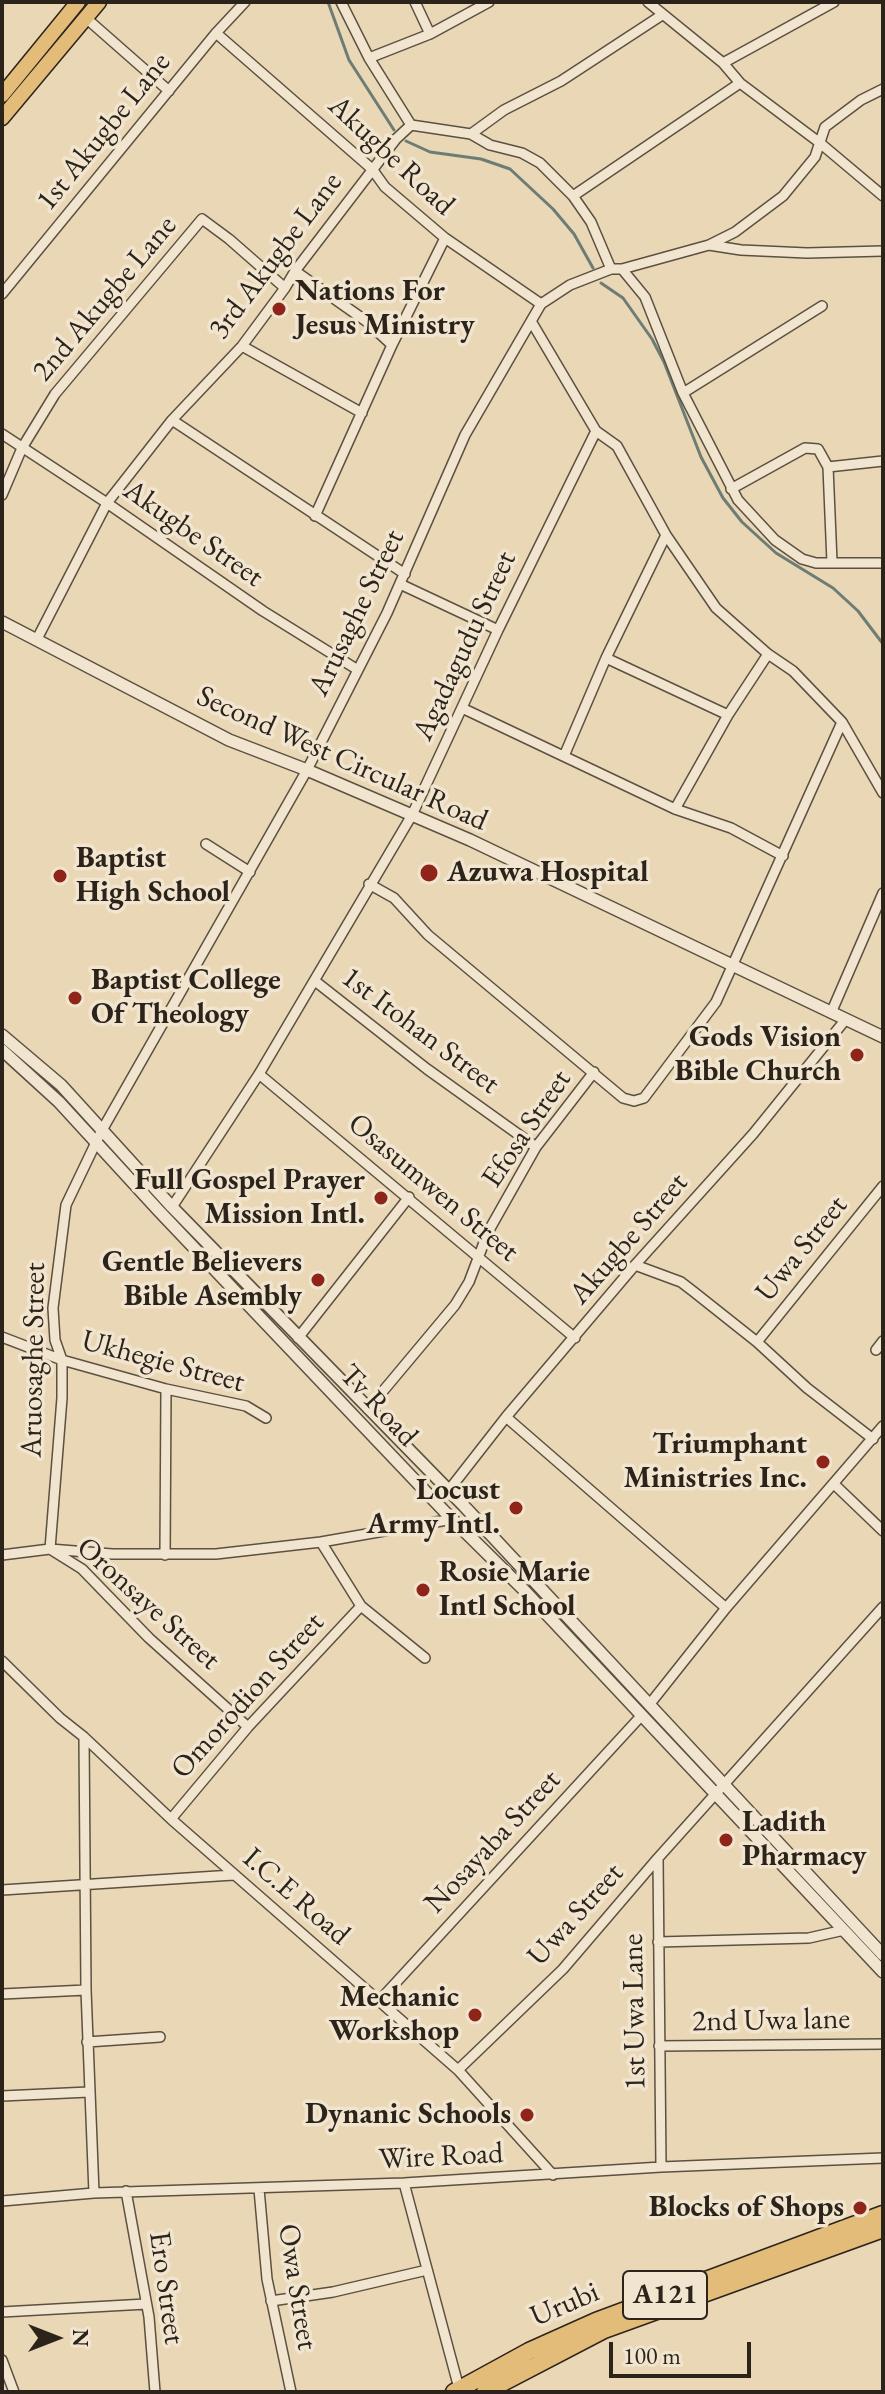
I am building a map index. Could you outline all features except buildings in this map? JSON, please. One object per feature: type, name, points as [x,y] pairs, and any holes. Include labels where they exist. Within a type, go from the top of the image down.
[{"type":"highway","name":"Urubi","points":[[457,2391],[529,2351],[596,2321],[883,2214]]},
{"type":"highway","name":"Urubi","points":[[485,2392],[604,2330],[883,2229]]},
{"type":"main road","points":[[2,95],[78,2]]},
{"type":"main road","points":[[2,118],[99,2]]},
{"type":"street","name":"1st Akugbe Lane","points":[[2,294],[216,33],[245,2]]},
{"type":"street","points":[[341,2],[369,58],[411,125],[471,134],[490,145],[522,153],[540,163],[573,196],[617,269],[645,297],[683,393],[731,489],[775,540],[816,563],[883,563]]},
{"type":"street","points":[[415,2],[430,34]]},
{"type":"street","points":[[369,58],[430,34],[489,2]]},
{"type":"street","points":[[648,2],[723,63],[740,83],[820,143],[883,196]]},
{"type":"street","points":[[723,63],[832,2]]},
{"type":"street","points":[[471,134],[504,110],[561,81],[662,15]]},
{"type":"street","points":[[86,18],[169,91]]},
{"type":"street","name":"Akugbe Road","points":[[216,33],[372,169],[385,187],[445,238],[541,304]]},
{"type":"street","points":[[573,196],[740,83]]},
{"type":"street","points":[[541,304],[570,285],[709,245],[735,232],[783,196],[815,157],[825,127],[861,100],[883,89]]},
{"type":"street","name":"3rd Akugbe Lane","points":[[37,639],[107,503],[172,420],[242,346],[372,169],[411,125]]},
{"type":"street","name":"2nd Akugbe Lane","points":[[2,495],[22,448],[55,394],[202,219],[285,288]]},
{"type":"street","points":[[315,516],[392,345],[445,238]]},
{"type":"street","points":[[709,245],[807,253],[883,251]]},
{"type":"street","points":[[295,271],[366,321],[392,345]]},
{"type":"street","name":"Arusaghe Street","points":[[99,1137],[307,770],[405,574],[465,435],[541,304]]},
{"type":"street","points":[[683,393],[822,306]]},
{"type":"street","points":[[531,321],[596,431],[617,446],[666,535],[716,608],[768,654],[793,671],[842,722],[883,793]]},
{"type":"street","points":[[242,346],[362,413]]},
{"type":"street","points":[[172,420],[405,574]]},
{"type":"street","name":"Agadagudu Street","points":[[172,1207],[259,1074],[412,815],[596,431]]},
{"type":"street","name":"Akugbe Street","points":[[2,434],[263,611],[358,670]]},
{"type":"street","points":[[731,489],[805,448],[818,449],[828,467],[832,562]]},
{"type":"street","points":[[828,467],[883,461]]},
{"type":"street","points":[[564,756],[606,658],[666,535]]},
{"type":"street","points":[[400,584],[498,630]]},
{"type":"street","name":"Second West Circular Road","points":[[2,622],[229,740],[412,815],[883,1037]]},
{"type":"street","points":[[675,809],[728,715],[768,654]]},
{"type":"street","points":[[606,658],[728,715]]},
{"type":"street","points":[[462,708],[675,809],[731,828],[783,856]]},
{"type":"street","points":[[369,884],[394,898],[428,935],[623,1098],[634,1101],[644,1098],[716,1002],[842,722]]},
{"type":"street","points":[[206,844],[250,872]]},
{"type":"street","points":[[831,1013],[883,893]]},
{"type":"street","name":"1st Itohan Street","points":[[315,981],[427,1069],[536,1147]]},
{"type":"street","name":"Akugbe Street","points":[[449,1490],[506,1417],[635,1265],[753,1134],[846,1019]]},
{"type":"street","name":"Tv Road","points":[[2,1035],[61,1085],[159,1211],[492,1560],[645,1710]]},
{"type":"street","name":"Tv Road","points":[[2,1050],[172,1207],[449,1490],[883,1972]]},
{"type":"street","name":"Efosa Street","points":[[368,1409],[455,1305],[469,1282],[488,1232],[536,1147],[594,1072]]},
{"type":"street","name":"Osasumwen Street","points":[[259,1074],[575,1338]]},
{"type":"street","name":"Aruosaghe Street","points":[[50,1549],[62,1398],[62,1360],[55,1340],[53,1308],[66,1205],[99,1137]]},
{"type":"street","name":"Uwa Street","points":[[757,1342],[883,1186]]},
{"type":"street","points":[[298,1338],[409,1197]]},
{"type":"street","points":[[873,1198],[883,1206]]},
{"type":"street","points":[[635,1265],[681,1282],[873,1439]]},
{"type":"street","name":"Ukhegie Street","points":[[2,1337],[62,1360],[166,1389],[246,1406],[266,1418]]},
{"type":"street","points":[[165,1555],[166,1389]]},
{"type":"street","points":[[506,1417],[726,1608]]},
{"type":"street","name":"Nosayaba Street","points":[[379,2001],[645,1710],[726,1608],[883,1426]]},
{"type":"street","points":[[834,1484],[883,1531]]},
{"type":"street","points":[[2,1555],[50,1549],[165,1555],[216,1554],[321,1542],[453,1519]]},
{"type":"street","points":[[321,1542],[361,1606],[425,1658]]},
{"type":"street","points":[[492,1560],[502,1547]]},
{"type":"street","name":"Oronsaye Street","points":[[50,1549],[82,1569],[149,1638],[248,1727]]},
{"type":"street","name":"Omorodion Street","points":[[171,1819],[248,1727],[361,1606]]},
{"type":"street","name":"Uwa Street","points":[[458,2070],[563,1969],[883,1607]]},
{"type":"street","name":"I.C.E Road","points":[[2,1661],[6,1670],[84,1737],[233,1875],[458,2070],[553,2175]]},
{"type":"street","points":[[84,1737],[87,2042],[94,2193]]},
{"type":"street","name":"Tv Road","points":[[720,1791],[883,1955]]},
{"type":"street","name":"1st Uwa Lane","points":[[658,1858],[661,2167]]},
{"type":"street","points":[[2,1890],[233,1875]]},
{"type":"street","points":[[658,1942],[809,1938],[844,1930]]},
{"type":"street","points":[[2,1994],[86,1990]]},
{"type":"street","points":[[87,2042],[160,2037]]},
{"type":"street","name":"2nd Uwa lane","points":[[659,2046],[883,2044]]},
{"type":"street","points":[[2,2096],[89,2092]]},
{"type":"street","name":"Wire Road","points":[[2,2201],[126,2191],[404,2183],[661,2167],[883,2158]]},
{"type":"street","points":[[404,2183],[457,2391]]},
{"type":"street","name":"Owa Street","points":[[259,2189],[271,2301],[291,2392]]},
{"type":"street","name":"Ero Street","points":[[126,2191],[149,2317],[155,2392]]},
{"type":"street","points":[[271,2301],[333,2292],[427,2270]]},
{"type":"street","points":[[2,2312],[146,2304]]},
{"type":"street","points":[[2,2360],[14,2392]]},
{"type":"waterway","points":[[328,2],[349,60],[394,130]]},
{"type":"waterway","points":[[406,141],[430,152],[481,159],[510,169],[553,209],[574,234],[593,268]]},
{"type":"waterway","points":[[601,283],[623,298],[652,339],[701,457],[723,498],[742,522],[776,553],[833,588],[858,611],[883,644]]},
{"type":"place","name":"Nations For Jesus Ministry","points":[[279,309]]},
{"type":"place","name":"Azuwa Hospital","points":[[429,873]]},
{"type":"place","name":"Baptist High School","points":[[60,876]]},
{"type":"place","name":"Baptist College Of Theology","points":[[75,998]]},
{"type":"place","name":"Gods Vision Bible Church","points":[[857,1055]]},
{"type":"place","name":"Full Gospel Prayer Mission Intl.","points":[[381,1198]]},
{"type":"place","name":"Gentle Believers Bible Asembly","points":[[318,1280]]},
{"type":"place","name":"Triumphant Ministries Inc.","points":[[823,1462]]},
{"type":"place","name":"Locust Army Intl.","points":[[516,1508]]},
{"type":"place","name":"Rosie Marie Intl School","points":[[423,1590]]},
{"type":"place","name":"Ladith Pharmacy","points":[[726,1840]]},
{"type":"place","name":"Mechanic Workshop","points":[[475,2015]]},
{"type":"place","name":"Dynanic Schools","points":[[527,2115]]},
{"type":"place","name":"Blocks of Shops","points":[[860,2208]]}]
